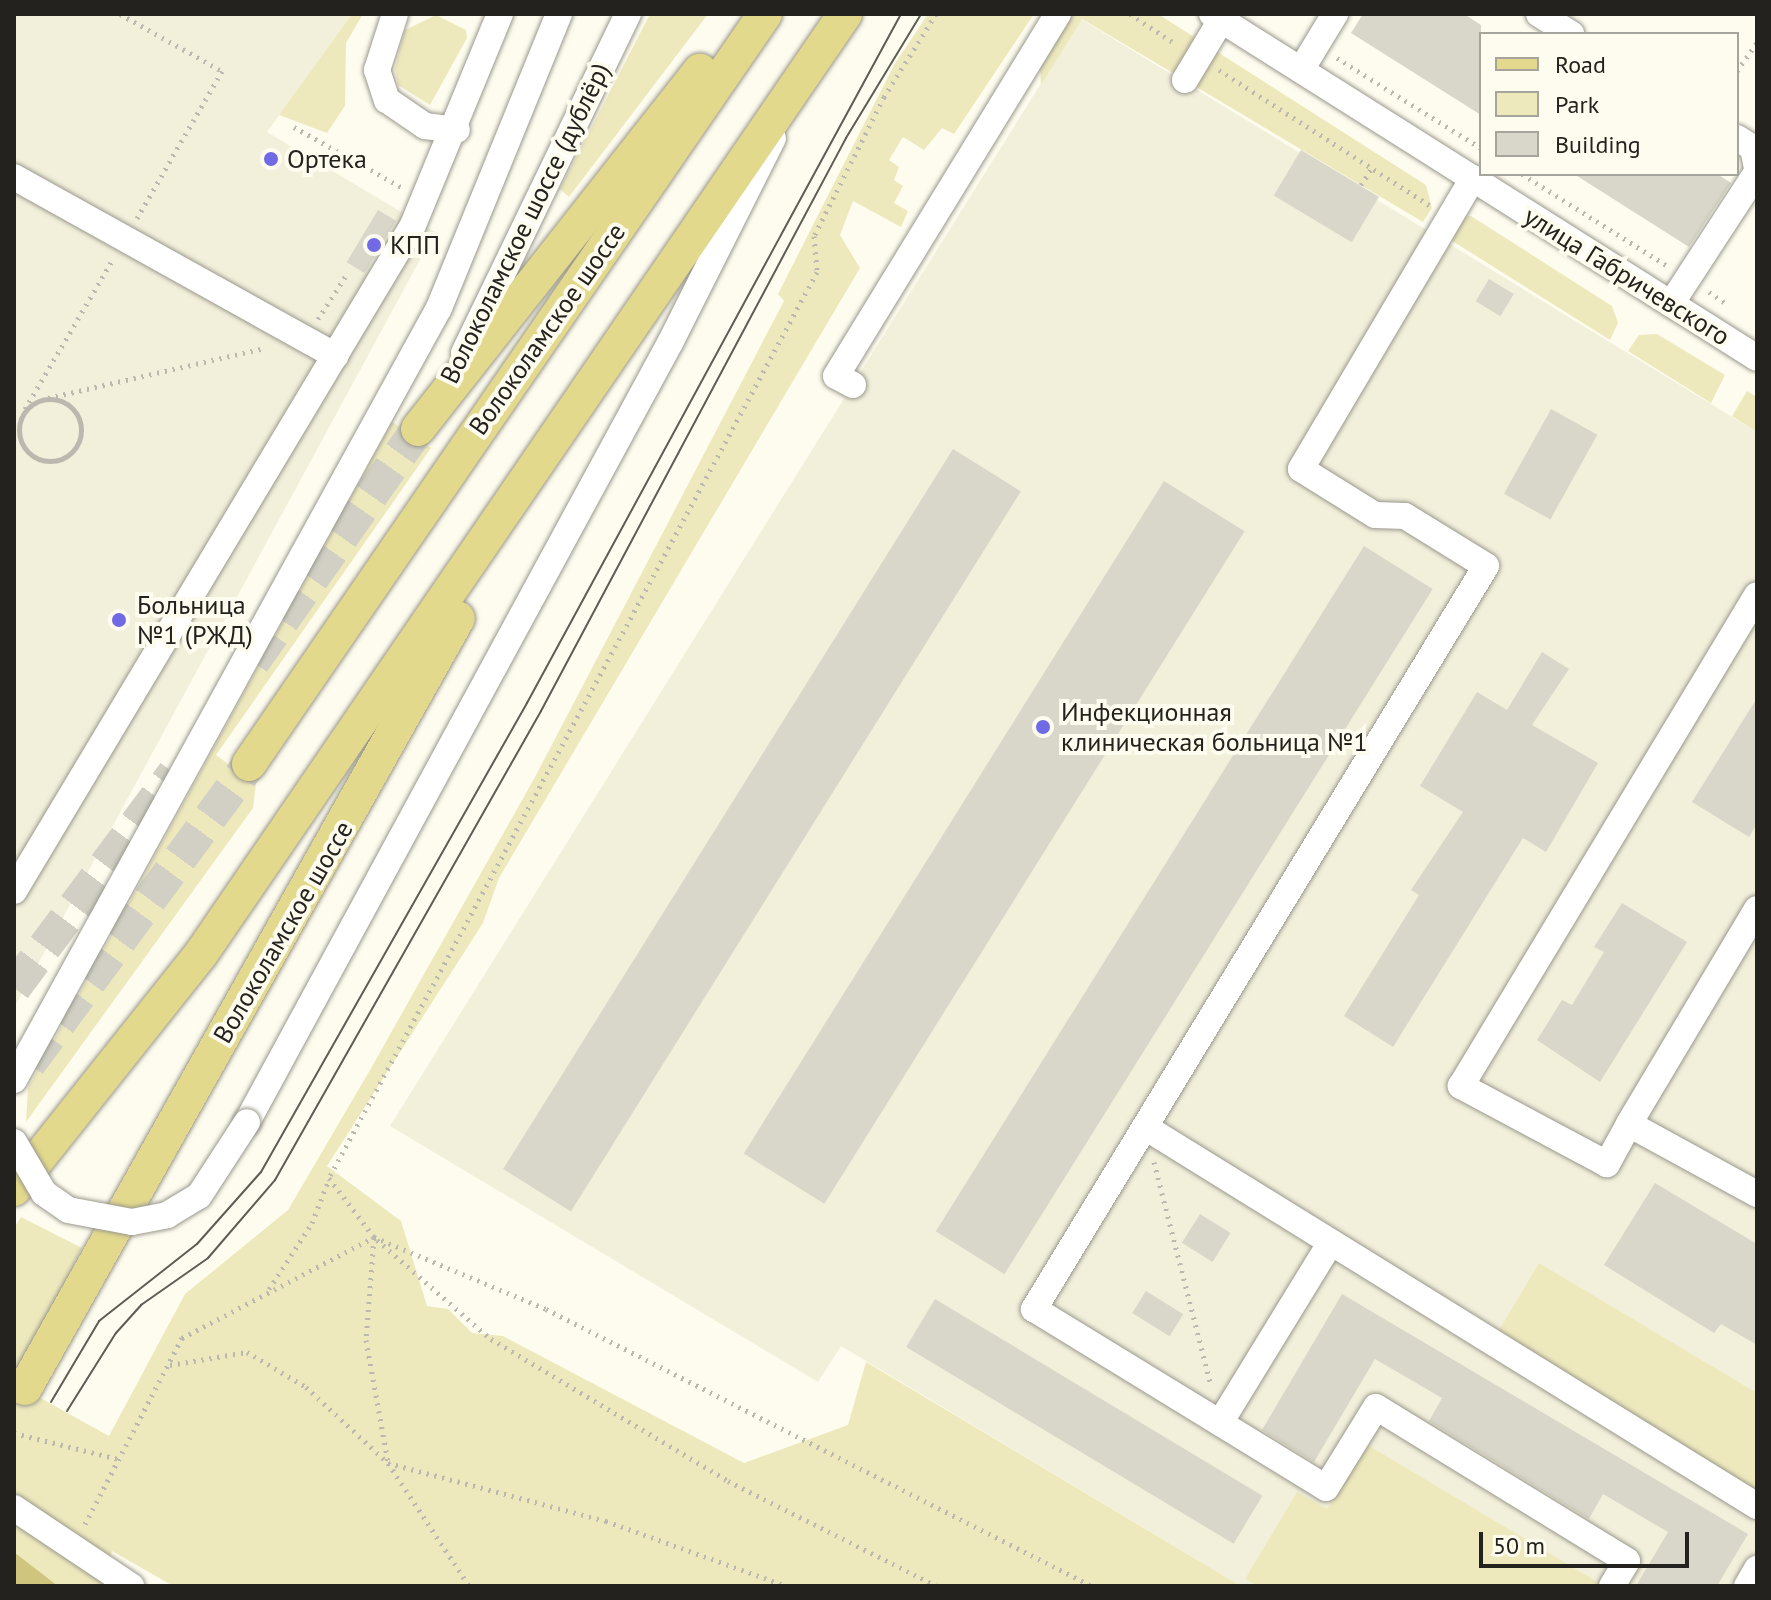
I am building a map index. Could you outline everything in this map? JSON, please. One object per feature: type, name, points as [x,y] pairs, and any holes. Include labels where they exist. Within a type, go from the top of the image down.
[{"type":"main road","points":[[418,429],[745,14]]},
{"type":"main road","name":"Волоколамское шоссе","points":[[249,764],[765,14]]},
{"type":"main road","name":"Волоколамское шоссе","points":[[14,1189],[149,1025],[536,473],[845,14]]},
{"type":"main road","name":"Волоколамское шоссе","points":[[25,1388],[536,473]]},
{"type":"street","points":[[395,14],[377,70],[387,100],[425,126],[457,130]]},
{"type":"street","points":[[14,891],[432,189],[500,14]]},
{"type":"street","points":[[14,1080],[439,308],[559,14]]},
{"type":"street","points":[[602,14],[615,42]]},
{"type":"street","name":"Волоколамское шоссе (дублёр)","points":[[418,429],[463,356],[628,14]]},
{"type":"street","points":[[853,385],[836,376],[1058,14]]},
{"type":"street","points":[[1301,70],[1335,14]]},
{"type":"street","points":[[1539,14],[1568,32]]},
{"type":"street","points":[[1185,80],[1199,58],[1217,17]]},
{"type":"street","name":"улица Габричевского","points":[[1217,17],[1757,358]]},
{"type":"street","points":[[14,1141],[44,1193],[68,1210],[132,1222],[167,1215],[199,1196],[247,1122],[729,233],[800,77]]},
{"type":"street","points":[[1671,304],[1757,171],[1753,148],[1739,139]]},
{"type":"street","points":[[14,177],[335,356]]},
{"type":"street","points":[[1473,178],[1301,469],[1375,515],[1405,516],[1486,566],[1034,1309],[1326,1488],[1376,1407],[1627,1561],[1612,1586]]},
{"type":"street","points":[[1757,595],[1461,1086],[1607,1164],[1757,909]]},
{"type":"street","points":[[1629,1124],[1757,1194]]},
{"type":"street","points":[[1145,1127],[1757,1506]]},
{"type":"street","points":[[1220,1423],[1331,1242]]},
{"type":"street","points":[[14,1508],[131,1586]]},
{"type":"street","points":[[1747,1586],[1757,1569]]},
{"type":"path","points":[[48,398],[72,406],[82,428],[74,452],[52,463],[29,455],[16,433],[25,409],[222,71],[120,14]]},
{"type":"path","points":[[269,1290],[312,1223],[329,1178],[817,272],[814,236],[884,97],[936,14]]},
{"type":"path","points":[[1130,14],[1449,217]]},
{"type":"path","points":[[1739,68],[1757,42]]},
{"type":"path","points":[[1361,185],[1372,168]]},
{"type":"path","points":[[1525,176],[1734,308]]},
{"type":"path","points":[[25,409],[48,398],[305,339],[347,274]]},
{"type":"path","points":[[1145,1127],[1220,1423]]},
{"type":"path","points":[[329,1178],[374,1237],[491,1339],[728,1481],[937,1586]]},
{"type":"path","points":[[374,1237],[366,1340],[388,1463]]},
{"type":"path","points":[[73,1546],[122,1460],[182,1338],[374,1237],[546,1309],[1092,1586]]},
{"type":"path","points":[[169,1365],[247,1352],[306,1387],[388,1463],[469,1586]]},
{"type":"path","points":[[14,1433],[122,1460]]},
{"type":"path","points":[[388,1463],[606,1521],[787,1586]]},
{"type":"shaded area","name":"Больница №1 (РЖД)","points":[[14,14],[352,14],[267,132],[435,232],[14,1008]]},
{"type":"shaded area","name":"Инфекционная клиническая больница №1","points":[[1081,19],[1757,432],[1757,1586],[1241,1586],[841,1346],[818,1382],[390,1126]]},
{"type":"shaded area","points":[[14,1552],[58,1586],[14,1586]]},
{"type":"green space","points":[[352,14],[363,14],[346,43],[345,106],[327,133],[279,115]]},
{"type":"green space","points":[[650,14],[708,14],[569,197],[560,189]]},
{"type":"green space","points":[[928,14],[1034,14],[954,134],[942,128],[924,150],[903,137],[889,160],[899,167],[894,180],[903,186],[894,203],[908,211],[901,227],[853,201],[840,235],[860,268],[499,878],[483,923],[327,1166],[401,1221],[427,1306],[448,1309],[472,1333],[503,1336],[744,1463],[848,1425],[866,1362],[1241,1586],[173,1586],[112,1551],[102,1586],[58,1586],[14,1552],[14,1228],[21,1217],[82,1248],[15,1384],[109,1436],[185,1294],[288,1210],[370,1070],[535,777],[784,301],[778,294],[894,65]]},
{"type":"green space","points":[[1069,14],[1158,14],[1426,185],[1432,208],[1423,222],[1082,19],[1041,85],[1040,64]]},
{"type":"green space","points":[[436,15],[466,30],[467,38],[430,105],[398,85],[395,68],[405,30]]},
{"type":"green space","points":[[1471,216],[1612,306],[1618,323],[1610,340],[1446,237],[1459,217]]},
{"type":"green space","points":[[1657,334],[1725,375],[1711,403],[1628,351],[1639,335]]},
{"type":"green space","points":[[1747,391],[1757,397],[1757,432],[1732,416]]},
{"type":"green space","points":[[392,422],[431,448],[216,755],[256,784],[253,808],[26,1122],[28,1088]]},
{"type":"green space","points":[[1539,1263],[1757,1393],[1757,1493],[1495,1337]]},
{"type":"green space","points":[[1366,1444],[1599,1583],[1597,1586],[1258,1586],[1245,1579],[1297,1492],[1327,1509]]},
{"type":"building","points":[[1363,14],[1464,14],[1481,25],[1479,114],[1351,33]]},
{"type":"building","points":[[1301,150],[1379,197],[1352,242],[1274,195]]},
{"type":"building","points":[[1577,176],[1720,176],[1731,183],[1689,247]]},
{"type":"building","points":[[378,210],[396,221],[365,273],[347,262]]},
{"type":"building","points":[[1489,279],[1514,294],[1500,316],[1476,301]]},
{"type":"building","points":[[1551,409],[1597,435],[1550,520],[1504,494]]},
{"type":"building","points":[[953,449],[1021,491],[571,1211],[503,1169]]},
{"type":"building","points":[[1164,481],[1245,531],[824,1204],[744,1154]]},
{"type":"building","points":[[1364,546],[1433,589],[1005,1274],[936,1231]]},
{"type":"building","points":[[1542,652],[1569,669],[1532,725],[1598,763],[1546,852],[1523,838],[1393,1047],[1344,1016],[1419,895],[1411,890],[1463,812],[1420,786],[1477,692],[1507,710]]},
{"type":"building","points":[[1757,698],[1757,824],[1749,837],[1692,802]]},
{"type":"building","points":[[1622,903],[1687,942],[1600,1082],[1537,1040],[1562,1000],[1572,1005],[1604,952],[1594,947]]},
{"type":"building","points":[[1655,1183],[1757,1244],[1757,1345],[1721,1324],[1714,1333],[1604,1265]]},
{"type":"building","points":[[1200,1214],[1231,1233],[1213,1262],[1182,1243]]},
{"type":"building","points":[[1146,1291],[1183,1314],[1170,1336],[1132,1313]]},
{"type":"building","points":[[1342,1294],[1748,1534],[1717,1586],[1636,1586],[1668,1532],[1603,1494],[1589,1519],[1429,1421],[1442,1398],[1375,1359],[1314,1462],[1262,1430]]},
{"type":"building","points":[[935,1299],[1262,1496],[1234,1544],[906,1347]]},
{"type":"tunnel","points":[[253,662],[418,429]]},
{"type":"tunnel","points":[[29,1064],[249,764]]},
{"type":"tunnel","points":[[14,988],[174,773]]},
{"type":"tram line","points":[[51,1402],[99,1321],[197,1244],[261,1172],[527,703],[901,14]]},
{"type":"tram line","points":[[67,1411],[116,1333],[141,1305],[208,1258],[275,1180],[541,711],[846,138],[921,14]]},
{"type":"place","name":"Ортека","points":[[271,159]]},
{"type":"place","name":"КПП","points":[[374,245]]},
{"type":"place","name":"Больница №1 (РЖД)","points":[[119,620]]},
{"type":"place","name":"Инфекционная клиническая больница №1","points":[[1043,727]]}]
